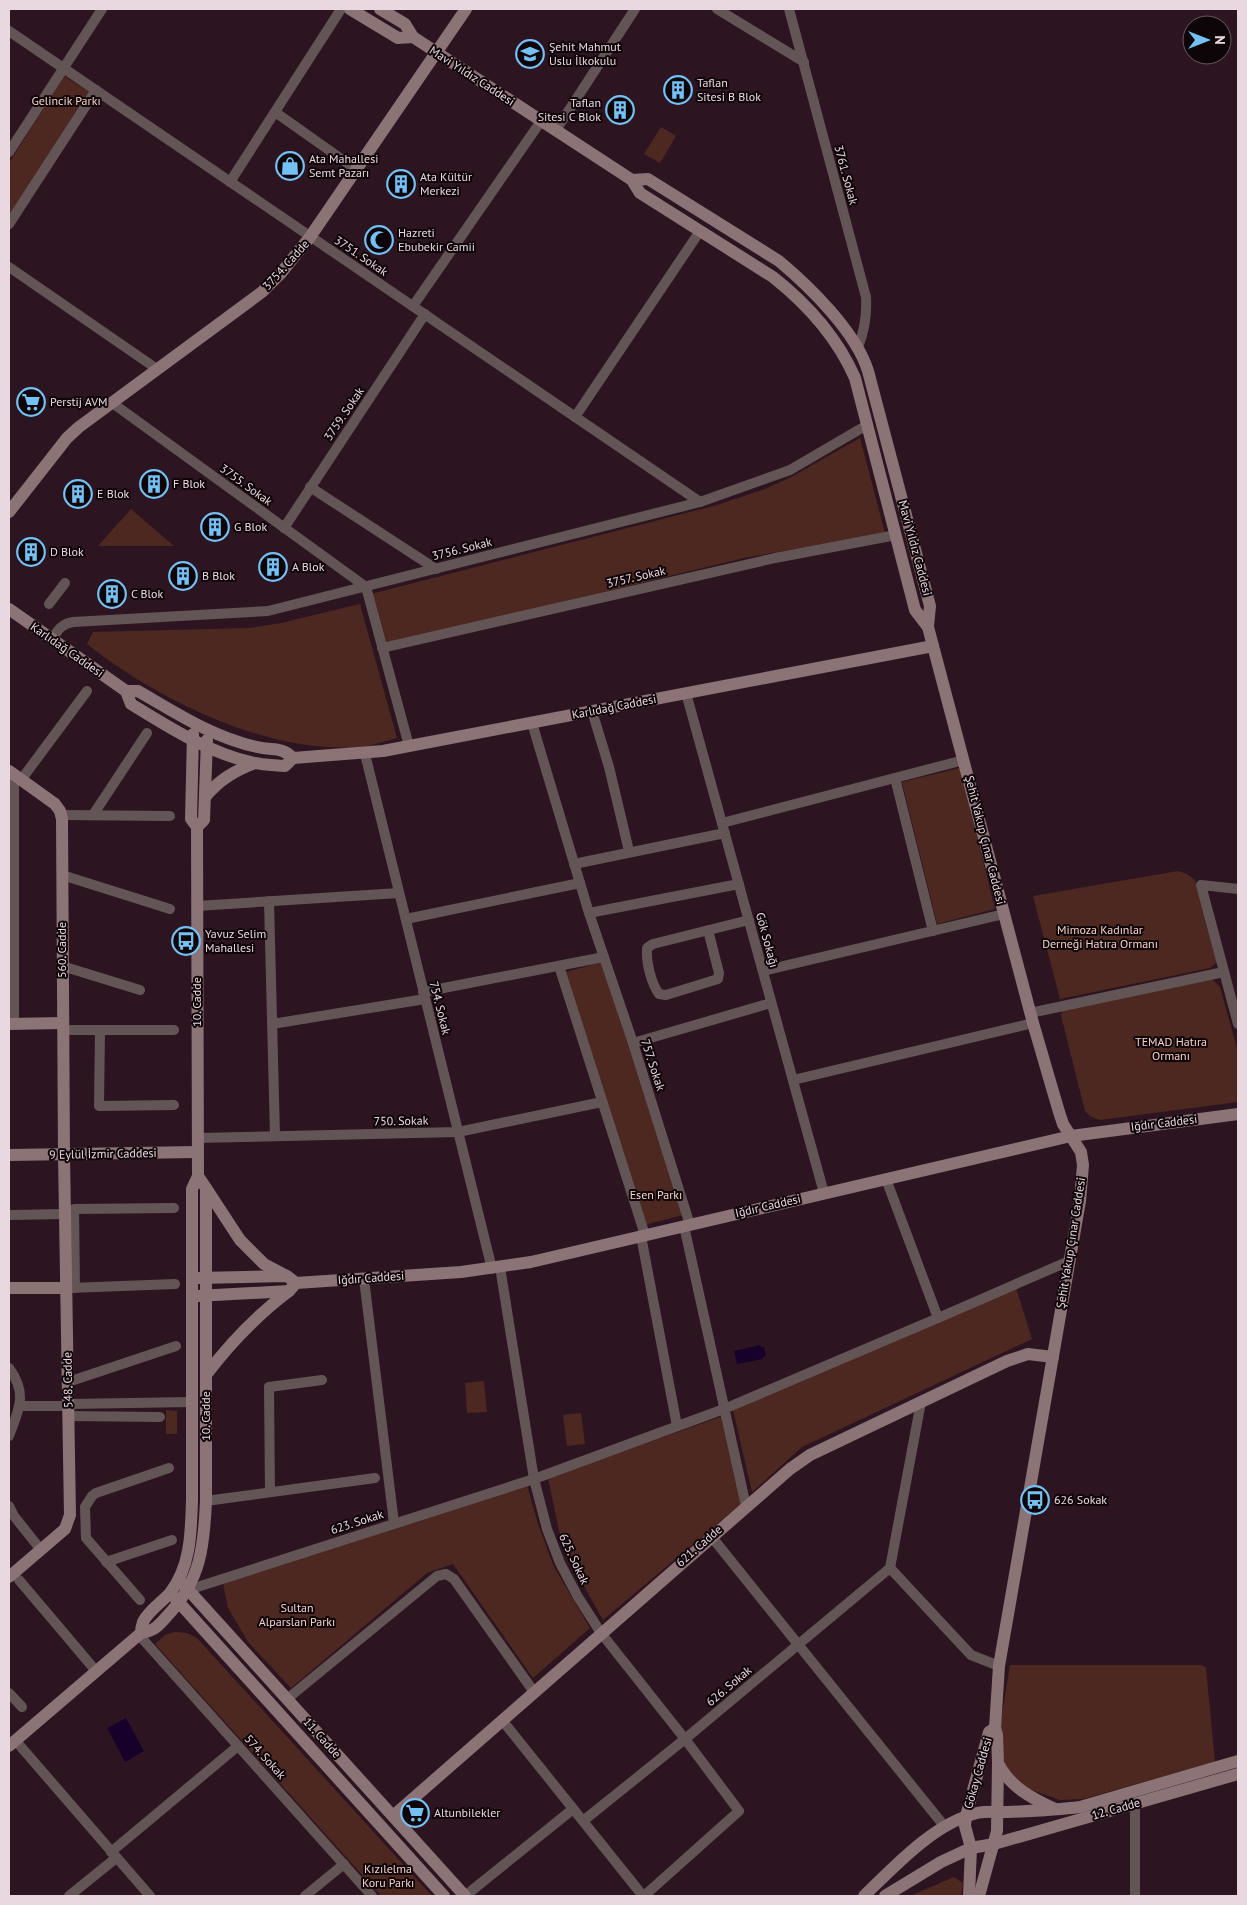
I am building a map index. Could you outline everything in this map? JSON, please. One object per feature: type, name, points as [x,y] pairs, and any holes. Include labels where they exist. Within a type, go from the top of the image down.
[{"type":"main road","name":"Mavi Yıldız Caddesi","points":[[350,9],[398,38],[412,37]]},
{"type":"main road","name":"Mavi Yıldız Caddesi","points":[[380,9],[405,24],[412,37],[632,180],[640,193],[781,284],[829,334],[847,360],[855,378],[915,610],[928,627]]},
{"type":"main road","name":"3754. Cadde","points":[[9,512],[67,438],[79,427],[262,292],[281,273],[310,238],[466,9]]},
{"type":"main road","name":"Mavi Yıldız Caddesi","points":[[632,180],[648,179],[779,261],[797,276],[840,323],[858,347],[868,371],[930,606],[928,627]]},
{"type":"main road","points":[[829,334],[840,323]]},
{"type":"main road","name":"Karlıdağ Caddesi","points":[[9,609],[126,692],[131,704],[193,741],[207,748],[255,763],[285,766],[293,758],[365,754],[933,646]]},
{"type":"main road","name":"Şehit Yakup Çınar Caddesi","points":[[928,627],[1031,1018],[1063,1124],[1080,1152],[1083,1165],[1080,1201],[999,1666],[995,1728]]},
{"type":"main road","name":"Karlıdağ Caddesi","points":[[126,692],[138,691],[208,730],[258,748],[285,751],[293,758]]},
{"type":"main road","name":"10. Cadde","points":[[140,1634],[143,1621],[170,1593],[179,1579],[187,1556],[192,1524],[192,1188],[198,1176],[197,827],[191,819],[194,723]]},
{"type":"main road","name":"10. Cadde","points":[[197,827],[204,820],[208,730]]},
{"type":"main road","points":[[205,797],[216,784],[227,776],[255,763]]},
{"type":"main road","points":[[15,776],[55,804],[62,815]]},
{"type":"main road","name":"560. Cadde","points":[[62,815],[64,1155]]},
{"type":"main road","points":[[12,1024],[63,1027]]},
{"type":"main road","name":"Iğdır Caddesi","points":[[192,1296],[291,1284],[496,1268],[643,1236],[1071,1136],[1238,1114]]},
{"type":"main road","name":"9 Eylül İzmir Caddesi","points":[[9,1155],[197,1152]]},
{"type":"main road","name":"548. Cadde","points":[[14,1578],[67,1526],[70,1519],[66,1409],[71,1288],[65,1214],[64,1155]]},
{"type":"main road","points":[[198,1176],[240,1240],[264,1264],[291,1284],[250,1322],[226,1348],[206,1375]]},
{"type":"main road","name":"10. Cadde","points":[[12,1743],[140,1634],[154,1631],[188,1590],[200,1562],[206,1501],[206,1188]]},
{"type":"main road","name":"Iğdır Caddesi","points":[[192,1278],[291,1284]]},
{"type":"main road","points":[[9,1288],[71,1288]]},
{"type":"main road","name":"621. Cadde","points":[[393,1816],[790,1468],[810,1455],[1021,1356],[1037,1354],[1053,1356]]},
{"type":"main road","name":"11. Cadde","points":[[179,1579],[465,1896]]},
{"type":"main road","name":"11. Cadde","points":[[170,1593],[444,1896]]},
{"type":"main road","name":"Gökay Caddesi","points":[[966,1816],[989,1732],[995,1728],[998,1763],[997,1831],[994,1844]]},
{"type":"main road","name":"12. Cadde","points":[[966,1816],[982,1812],[1057,1810],[1080,1807],[1238,1761]]},
{"type":"main road","points":[[998,1763],[1015,1787],[1057,1810]]},
{"type":"main road","name":"12. Cadde","points":[[971,1848],[994,1844],[1238,1774]]},
{"type":"main road","points":[[864,1896],[907,1855],[945,1827],[966,1816]]},
{"type":"main road","points":[[966,1816],[965,1826],[971,1848],[969,1896]]},
{"type":"main road","points":[[979,1896],[994,1844]]},
{"type":"main road","points":[[885,1896],[906,1884],[923,1871],[971,1848]]},
{"type":"street","points":[[9,152],[102,9]]},
{"type":"street","points":[[230,182],[341,9]]},
{"type":"street","points":[[556,130],[635,9]]},
{"type":"street","points":[[717,9],[804,62]]},
{"type":"street","name":"3761. Sokak","points":[[789,9],[866,296],[867,317],[858,347]]},
{"type":"street","name":"3751. Sokak","points":[[9,31],[310,238],[425,314],[700,502]]},
{"type":"street","points":[[9,224],[96,90]]},
{"type":"street","points":[[275,112],[357,170]]},
{"type":"street","points":[[413,306],[541,121]]},
{"type":"street","points":[[575,417],[700,231]]},
{"type":"street","points":[[9,267],[157,369]]},
{"type":"street","name":"3759. Sokak","points":[[284,528],[425,314]]},
{"type":"street","name":"3755. Sokak","points":[[111,402],[366,587]]},
{"type":"street","name":"3756. Sokak","points":[[52,639],[64,624],[73,622],[268,611],[700,502],[790,470],[867,425]]},
{"type":"street","points":[[310,487],[436,569]]},
{"type":"street","name":"3757. Sokak","points":[[382,648],[756,562],[896,535]]},
{"type":"street","points":[[49,604],[65,583]]},
{"type":"street","points":[[366,587],[409,746]]},
{"type":"street","points":[[12,1024],[15,776],[86,691]]},
{"type":"street","name":"Gök Sokağı","points":[[686,693],[824,1193]]},
{"type":"street","points":[[592,711],[609,767],[629,851]]},
{"type":"street","name":"757. Sokak","points":[[532,723],[588,913],[633,1043],[687,1225],[724,1409],[746,1506]]},
{"type":"street","points":[[93,815],[147,733]]},
{"type":"street","name":"754. Sokak","points":[[365,754],[458,1132],[496,1268]]},
{"type":"street","points":[[574,864],[723,828],[964,760]]},
{"type":"street","points":[[895,778],[933,931]]},
{"type":"street","points":[[62,815],[170,816]]},
{"type":"street","points":[[62,875],[170,909]]},
{"type":"street","points":[[406,919],[580,883]]},
{"type":"street","points":[[588,913],[739,884]]},
{"type":"street","points":[[1238,889],[1201,886],[1238,1024]]},
{"type":"street","points":[[197,906],[399,893]]},
{"type":"street","points":[[269,901],[275,1136]]},
{"type":"street","points":[[763,971],[1004,914]]},
{"type":"street","points":[[708,930],[720,973],[718,980],[666,995],[660,994],[655,988],[646,957],[647,948],[653,944],[708,930],[749,920]]},
{"type":"street","points":[[272,1024],[424,995],[604,957]]},
{"type":"street","points":[[62,966],[140,990]]},
{"type":"street","points":[[559,966],[643,1236],[677,1426]]},
{"type":"street","points":[[793,1080],[1031,1018],[1224,972]]},
{"type":"street","points":[[633,1043],[771,1003]]},
{"type":"street","points":[[63,1027],[100,1030],[174,1030]]},
{"type":"street","points":[[100,1030],[99,1106],[174,1105]]},
{"type":"street","name":"750. Sokak","points":[[197,1138],[458,1132],[602,1102]]},
{"type":"street","points":[[886,1179],[938,1318]]},
{"type":"street","points":[[174,1208],[74,1209],[71,1288],[175,1284]]},
{"type":"street","points":[[9,1215],[65,1214]]},
{"type":"street","name":"623. Sokak","points":[[188,1590],[534,1479],[724,1409],[1069,1261]]},
{"type":"street","name":"625. Sokak","points":[[496,1268],[534,1479],[547,1529],[560,1564],[601,1633],[739,1811],[643,1896]]},
{"type":"street","points":[[364,1279],[394,1523]]},
{"type":"street","points":[[68,1382],[176,1346]]},
{"type":"street","points":[[9,1368],[16,1378],[19,1387],[21,1406],[9,1436]]},
{"type":"street","points":[[270,1492],[269,1387],[322,1380]]},
{"type":"street","points":[[66,1409],[192,1402]]},
{"type":"street","points":[[922,1402],[890,1568],[971,1655],[999,1666]]},
{"type":"street","points":[[21,1406],[160,1417]]},
{"type":"street","points":[[140,1600],[86,1538],[85,1507],[94,1494],[169,1468]]},
{"type":"street","points":[[206,1501],[376,1478]]},
{"type":"street","points":[[9,1506],[14,1516],[42,1550]]},
{"type":"street","points":[[70,1507],[85,1507]]},
{"type":"street","points":[[711,1536],[945,1827]]},
{"type":"street","points":[[106,1562],[172,1540]]},
{"type":"street","name":"626. Sokak","points":[[583,1821],[685,1739],[890,1568]]},
{"type":"street","points":[[287,1699],[437,1576],[446,1574],[454,1579],[534,1692]]},
{"type":"street","points":[[14,1578],[96,1671]]},
{"type":"street","name":"574. Sokak","points":[[140,1634],[372,1896]]},
{"type":"street","points":[[9,1693],[22,1707]]},
{"type":"street","points":[[502,1720],[643,1896]]},
{"type":"street","points":[[12,1743],[150,1896]]},
{"type":"street","points":[[69,1896],[238,1746]]},
{"type":"street","points":[[1135,1803],[1135,1896]]},
{"type":"street","points":[[465,1896],[573,1809]]},
{"type":"street","points":[[305,1896],[344,1864]]},
{"type":"green space","name":"Gelincik Parkı","points":[[64,76],[89,92],[9,216],[9,163]]},
{"type":"green space","points":[[661,127],[676,136],[660,163],[644,154]]},
{"type":"green space","points":[[860,438],[885,533],[744,558],[385,645],[371,594],[717,505],[765,489],[791,477]]},
{"type":"green space","points":[[131,509],[174,546],[98,546]]},
{"type":"green space","points":[[360,604],[397,738],[374,745],[324,747],[288,742],[251,732],[215,719],[180,703],[115,665],[87,644],[93,632],[249,628],[281,623]]},
{"type":"green space","points":[[960,768],[995,909],[937,924],[902,782]]},
{"type":"green space","name":"Mimoza Kadınlar Derneği Hatıra Ormanı","points":[[1178,871],[1187,874],[1195,880],[1217,962],[1210,968],[1060,999],[1033,896]]},
{"type":"green space","name":"Esen Parkı","points":[[599,963],[604,965],[683,1215],[644,1225],[566,972]]},
{"type":"green space","name":"TEMAD Hatıra Ormanı","points":[[1211,978],[1220,987],[1238,1052],[1238,1102],[1100,1120],[1091,1117],[1085,1111],[1061,1015],[1063,1010]]},
{"type":"green space","points":[[1016,1288],[1032,1339],[802,1447],[752,1492],[733,1410]]},
{"type":"green space","points":[[484,1381],[487,1412],[467,1413],[465,1383]]},
{"type":"green space","points":[[166,1410],[177,1411],[177,1434],[166,1434]]},
{"type":"green space","points":[[581,1413],[585,1444],[567,1446],[563,1415]]},
{"type":"green space","points":[[723,1416],[742,1503],[603,1620],[565,1552],[548,1478]]},
{"type":"green space","name":"Sultan Alparslan Parkı","points":[[527,1485],[538,1524],[554,1567],[590,1628],[533,1678],[453,1564],[427,1573],[291,1688],[248,1642],[228,1608],[223,1583]]},
{"type":"green space","name":"Kızılelma Koru Parkı","points":[[174,1632],[187,1633],[197,1638],[432,1896],[381,1896],[155,1644],[165,1635]]},
{"type":"green space","points":[[1010,1665],[1202,1665],[1206,1668],[1215,1762],[1083,1799],[1060,1800],[1023,1787],[1005,1764],[1001,1746],[1001,1721]]},
{"type":"green space","points":[[954,1877],[963,1883],[961,1896],[910,1896]]},
{"type":"shaded area","points":[[760,1345],[764,1347],[766,1356],[763,1359],[737,1364],[734,1351]]},
{"type":"shaded area","points":[[126,1718],[144,1751],[125,1762],[107,1728]]},
{"type":"place","name":"Şehit Mahmut Uslu İlkokulu","points":[[530,54]]},
{"type":"place","name":"Taflan Sitesi B Blok","points":[[678,90]]},
{"type":"place","name":"Taflan Sitesi C Blok","points":[[620,110]]},
{"type":"place","name":"Ata Mahallesi Semt Pazarı","points":[[290,166]]},
{"type":"place","name":"Ata Kültür Merkezi","points":[[401,184]]},
{"type":"place","name":"Hazreti Ebubekir Camii","points":[[379,240]]},
{"type":"place","name":"Perstij AVM","points":[[31,402]]},
{"type":"place","name":"F Blok","points":[[154,484]]},
{"type":"place","name":"E Blok","points":[[78,494]]},
{"type":"place","name":"G Blok","points":[[215,527]]},
{"type":"place","name":"D Blok","points":[[31,552]]},
{"type":"place","name":"A Blok","points":[[273,567]]},
{"type":"place","name":"B Blok","points":[[183,576]]},
{"type":"place","name":"C Blok","points":[[112,594]]},
{"type":"place","name":"Yavuz Selim Mahallesi","points":[[186,941]]},
{"type":"place","name":"626 Sokak","points":[[1035,1500]]},
{"type":"place","name":"Altunbilekler","points":[[415,1813]]}]
